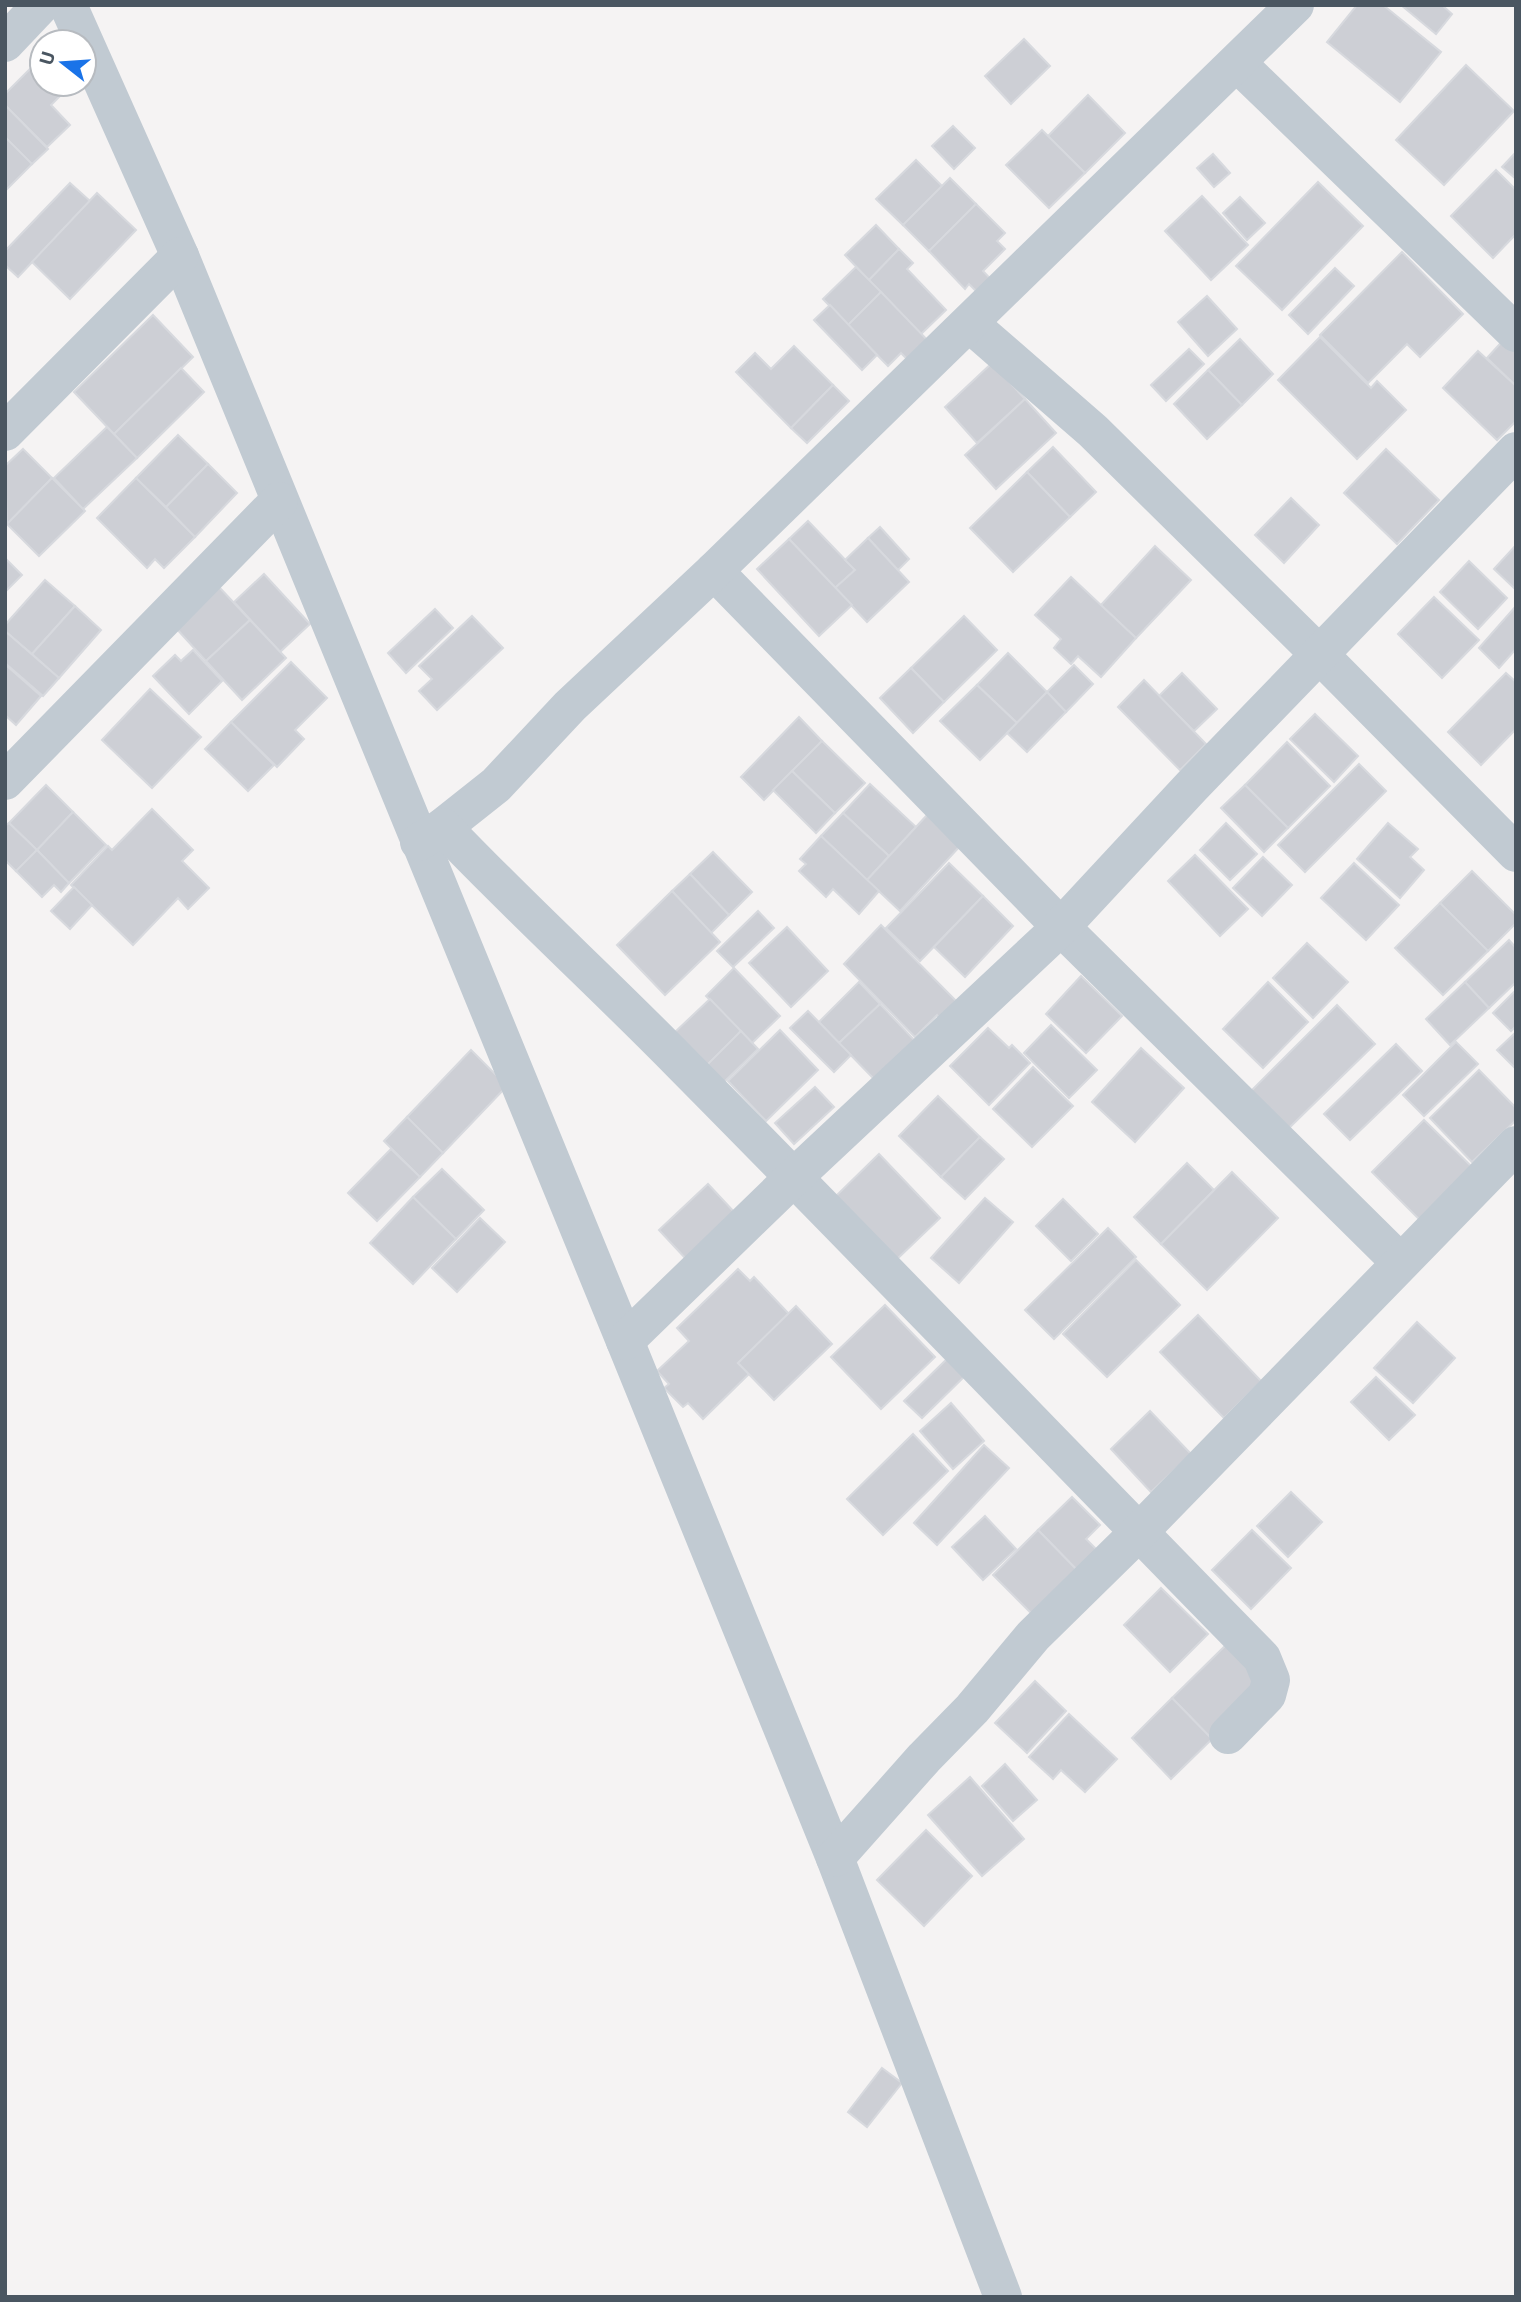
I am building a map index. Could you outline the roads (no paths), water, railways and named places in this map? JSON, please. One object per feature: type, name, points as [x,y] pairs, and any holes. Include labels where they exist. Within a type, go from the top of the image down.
[{"type":"street","points":[[5,43],[41,5]]},
{"type":"street","points":[[68,5],[180,256],[279,501],[431,835],[625,1341],[835,1858],[1003,2297]]},
{"type":"street","points":[[431,835],[496,785],[570,706],[970,324],[1295,5]]},
{"type":"street","points":[[1237,63],[1516,333]]},
{"type":"street","points":[[5,432],[180,256]]},
{"type":"street","points":[[970,324],[1093,431],[1516,853]]},
{"type":"street","points":[[625,1341],[794,1177],[1061,927],[1319,654],[1516,452]]},
{"type":"street","points":[[5,781],[279,501]]},
{"type":"street","points":[[714,571],[1061,927],[1400,1262]]},
{"type":"street","points":[[431,835],[495,882],[608,988],[1262,1658],[1271,1680],[1267,1695],[1228,1735]]},
{"type":"street","points":[[835,1858],[924,1758],[972,1709],[1033,1636],[1139,1532],[1516,1145]]}]
